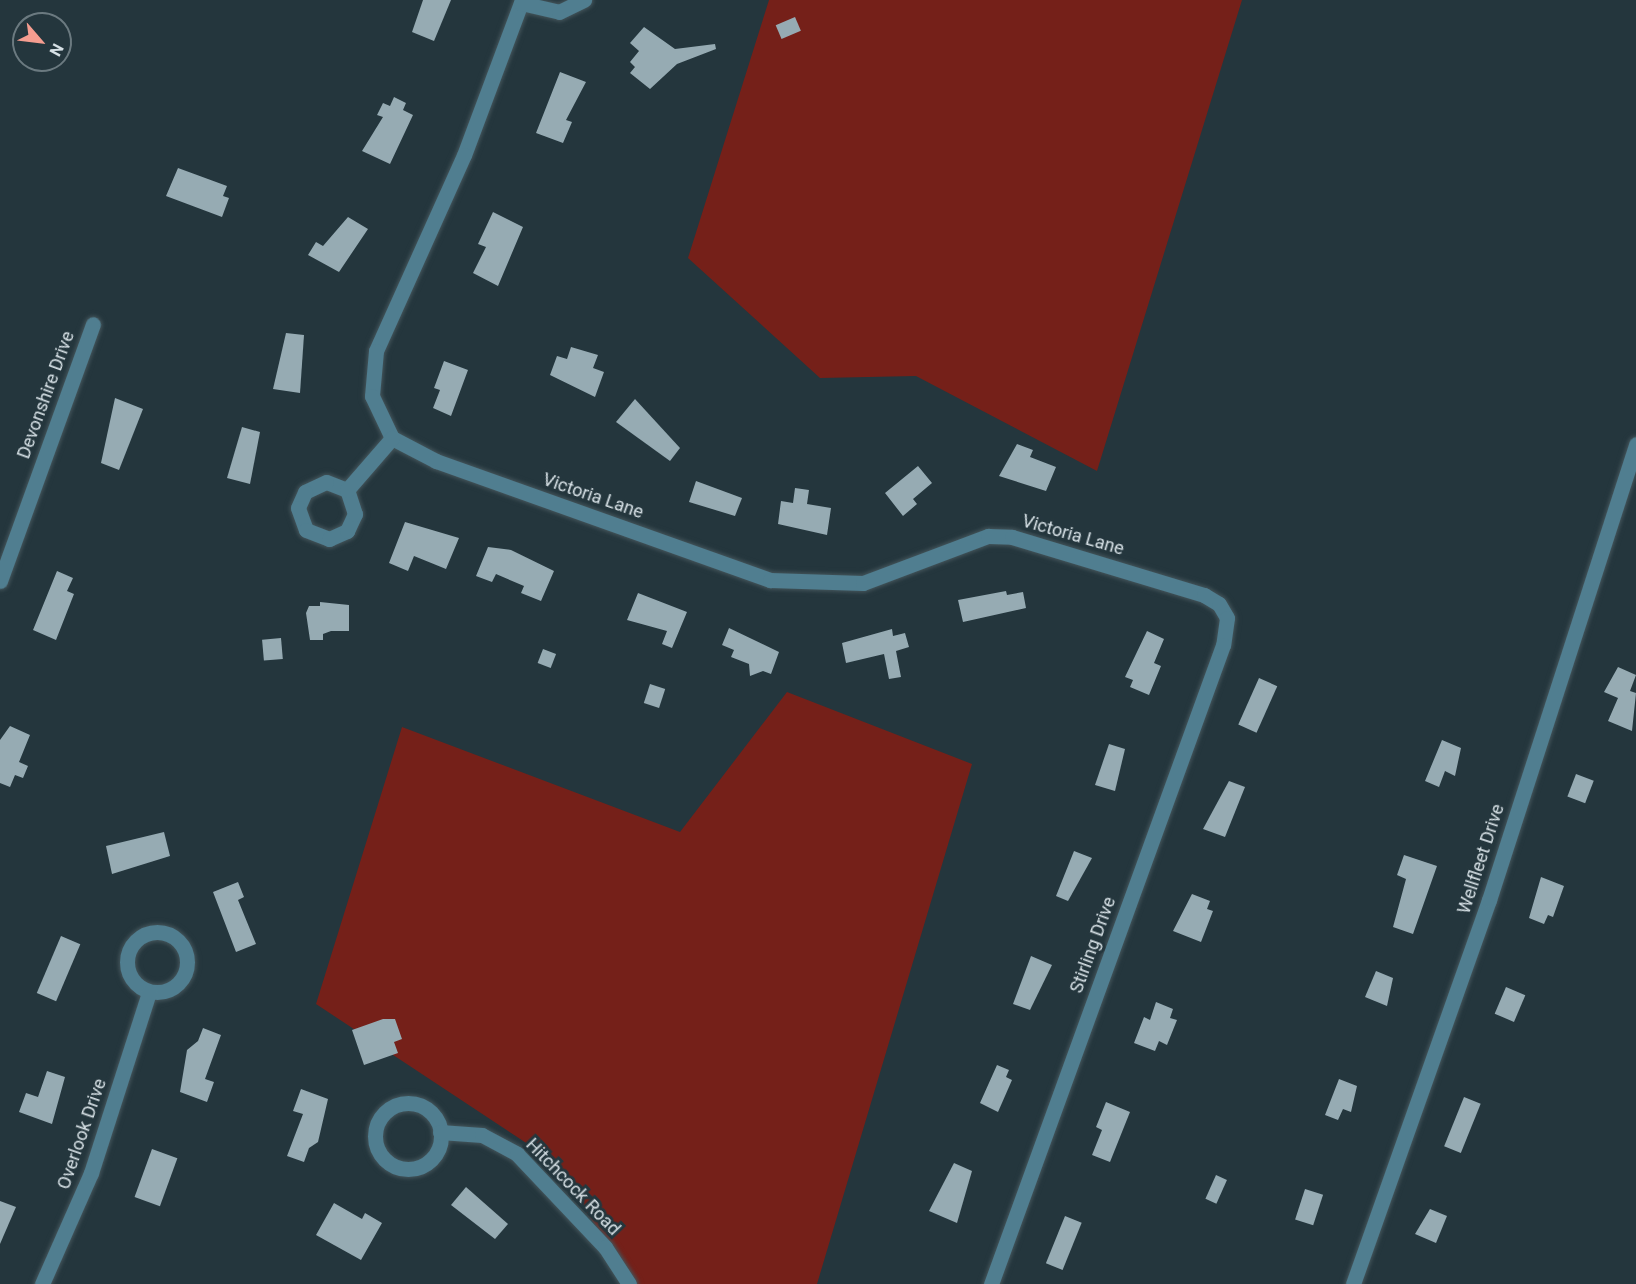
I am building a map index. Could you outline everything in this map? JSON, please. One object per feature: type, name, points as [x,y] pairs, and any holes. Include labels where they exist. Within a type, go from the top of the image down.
[{"type":"street","name":"Victoria Lane","points":[[584,0],[559,12],[522,2],[464,155],[376,351],[372,396],[375,412],[392,438],[436,461],[770,580],[863,583],[988,536],[1012,537],[1204,595],[1219,604],[1227,618]]},
{"type":"street","name":"Devonshire Drive","points":[[0,581],[93,324]]},
{"type":"street","points":[[347,490],[392,438]]},
{"type":"street","name":"Wellfleet Drive","points":[[1353,1284],[1489,900],[1636,444]]},
{"type":"street","name":"Stirling Drive","points":[[991,1284],[1223,645],[1227,618]]},
{"type":"street","points":[[166,933],[185,951],[186,971],[174,987],[148,992],[133,981],[127,957],[141,936],[166,933]]},
{"type":"street","name":"Overlook Drive","points":[[42,1284],[91,1173],[148,992]]},
{"type":"street","points":[[405,1104],[425,1109],[440,1132],[436,1153],[414,1169],[388,1162],[375,1138],[381,1118],[405,1104]]},
{"type":"street","name":"Hitchcock Road","points":[[440,1132],[482,1135],[517,1154],[605,1247],[628,1284]]},
{"type":"shaded area","points":[[769,0],[1242,0],[1097,471],[916,376],[820,378],[688,258]]},
{"type":"shaded area","points":[[787,692],[972,764],[817,1284],[636,1284],[549,1158],[316,1004],[402,727],[680,832]]},
{"type":"building","points":[[423,0],[451,0],[434,41],[412,32]]},
{"type":"building","points":[[795,17],[801,31],[782,39],[776,25]]},
{"type":"building","points":[[644,27],[675,49],[715,44],[716,49],[677,64],[650,89],[630,73],[635,67],[630,62],[639,51],[630,43]]},
{"type":"building","points":[[560,72],[586,82],[566,120],[572,122],[563,143],[536,133]]},
{"type":"building","points":[[394,97],[406,103],[403,110],[413,115],[390,164],[362,151],[383,117],[377,115],[383,103],[390,106]]},
{"type":"building","points":[[178,168],[227,186],[223,196],[229,198],[222,217],[166,196]]},
{"type":"building","points":[[493,212],[523,227],[498,286],[473,273],[486,247],[478,244]]},
{"type":"building","points":[[348,217],[368,229],[339,272],[308,255],[316,242],[323,246]]},
{"type":"building","points":[[286,333],[304,335],[300,393],[273,389]]},
{"type":"building","points":[[571,347],[598,355],[593,368],[604,372],[595,397],[550,375],[557,356],[567,359]]},
{"type":"building","points":[[444,361],[468,370],[451,416],[433,408],[440,390],[434,388]]},
{"type":"building","points":[[115,398],[143,409],[119,470],[101,463]]},
{"type":"building","points":[[635,399],[680,448],[670,461],[616,422]]},
{"type":"building","points":[[242,427],[260,432],[250,484],[227,478]]},
{"type":"building","points":[[1017,444],[1033,450],[1030,457],[1056,467],[1046,491],[999,476]]},
{"type":"building","points":[[918,466],[932,483],[913,499],[917,504],[903,516],[885,493]]},
{"type":"building","points":[[696,481],[742,498],[735,516],[689,502]]},
{"type":"building","points":[[795,488],[809,490],[807,504],[831,508],[827,535],[778,524],[781,501],[793,503]]},
{"type":"building","points":[[405,522],[459,538],[446,569],[414,556],[408,571],[389,563]]},
{"type":"building","points":[[488,547],[511,550],[554,571],[541,601],[521,593],[524,586],[496,574],[492,582],[476,576]]},
{"type":"building","points":[[57,571],[73,578],[67,591],[74,594],[56,640],[33,630]]},
{"type":"building","points":[[1006,591],[1007,595],[1023,592],[1026,608],[963,622],[958,600]]},
{"type":"building","points":[[638,593],[687,612],[672,648],[662,644],[667,631],[627,620]]},
{"type":"building","points":[[320,602],[349,605],[349,631],[331,631],[323,634],[323,640],[310,640],[306,613],[309,606],[320,606]]},
{"type":"building","points":[[729,628],[779,652],[771,674],[763,671],[750,676],[749,664],[731,657],[734,650],[722,645]]},
{"type":"building","points":[[892,629],[893,636],[905,633],[909,647],[896,651],[901,677],[889,679],[884,654],[846,663],[842,643]]},
{"type":"building","points":[[1147,631],[1164,639],[1154,663],[1161,666],[1149,695],[1130,687],[1133,680],[1125,677]]},
{"type":"building","points":[[281,638],[283,659],[264,661],[262,640]]},
{"type":"building","points":[[543,649],[556,654],[551,668],[538,663]]},
{"type":"building","points":[[1618,667],[1636,675],[1630,691],[1636,693],[1632,731],[1608,721],[1618,698],[1604,692]]},
{"type":"building","points":[[1259,678],[1277,686],[1257,733],[1238,725]]},
{"type":"building","points":[[650,684],[665,689],[659,708],[644,703]]},
{"type":"building","points":[[10,726],[30,735],[19,762],[28,766],[23,778],[15,775],[10,787],[0,783],[0,740]]},
{"type":"building","points":[[1442,740],[1461,748],[1455,776],[1445,771],[1439,787],[1425,781]]},
{"type":"building","points":[[1109,744],[1125,749],[1115,791],[1095,785]]},
{"type":"building","points":[[1576,774],[1594,781],[1585,803],[1567,796]]},
{"type":"building","points":[[1229,781],[1245,787],[1225,837],[1203,829]]},
{"type":"building","points":[[164,832],[170,856],[112,874],[106,846]]},
{"type":"building","points":[[1074,851],[1092,858],[1068,901],[1056,896]]},
{"type":"building","points":[[1404,855],[1437,866],[1413,934],[1393,927],[1406,879],[1397,875]]},
{"type":"building","points":[[1541,877],[1564,886],[1553,917],[1548,915],[1544,924],[1529,918]]},
{"type":"building","points":[[238,882],[244,897],[238,900],[256,944],[236,952],[213,892]]},
{"type":"building","points":[[1192,894],[1210,901],[1207,909],[1213,911],[1201,942],[1173,931]]},
{"type":"building","points":[[61,936],[80,944],[56,1001],[37,993]]},
{"type":"building","points":[[1031,956],[1052,965],[1030,1010],[1013,1004]]},
{"type":"building","points":[[1376,971],[1393,978],[1387,1006],[1365,997]]},
{"type":"building","points":[[1506,987],[1525,995],[1514,1022],[1495,1014]]},
{"type":"building","points":[[1156,1002],[1173,1009],[1170,1018],[1177,1020],[1167,1045],[1159,1041],[1155,1051],[1134,1043],[1144,1017],[1150,1020]]},
{"type":"building","points":[[383,1019],[395,1019],[402,1039],[394,1042],[398,1053],[364,1065],[352,1030]]},
{"type":"building","points":[[203,1028],[221,1035],[205,1079],[214,1082],[207,1102],[180,1092],[187,1050],[198,1041]]},
{"type":"building","points":[[997,1065],[1009,1070],[1006,1077],[1012,1080],[998,1112],[980,1103]]},
{"type":"building","points":[[47,1071],[65,1077],[52,1124],[19,1112],[26,1093],[38,1097]]},
{"type":"building","points":[[1339,1079],[1357,1086],[1351,1112],[1343,1109],[1338,1120],[1325,1115]]},
{"type":"building","points":[[301,1089],[328,1099],[318,1142],[309,1148],[304,1162],[287,1156],[303,1114],[293,1111]]},
{"type":"building","points":[[1464,1097],[1481,1104],[1461,1153],[1444,1146]]},
{"type":"building","points":[[1106,1102],[1130,1112],[1110,1162],[1092,1155],[1102,1130],[1096,1127]]},
{"type":"building","points":[[152,1149],[177,1158],[160,1206],[135,1197]]},
{"type":"building","points":[[954,1163],[972,1171],[957,1223],[929,1211]]},
{"type":"building","points":[[1216,1175],[1227,1180],[1216,1204],[1205,1199]]},
{"type":"building","points":[[466,1187],[508,1224],[495,1239],[451,1205]]},
{"type":"building","points":[[1305,1189],[1323,1195],[1313,1225],[1295,1219]]},
{"type":"building","points":[[0,1201],[16,1207],[0,1244]]},
{"type":"building","points":[[334,1203],[362,1219],[365,1213],[382,1223],[361,1260],[316,1235]]},
{"type":"building","points":[[1430,1209],[1447,1216],[1436,1243],[1415,1234]]},
{"type":"building","points":[[1065,1216],[1082,1223],[1063,1270],[1046,1263]]}]
